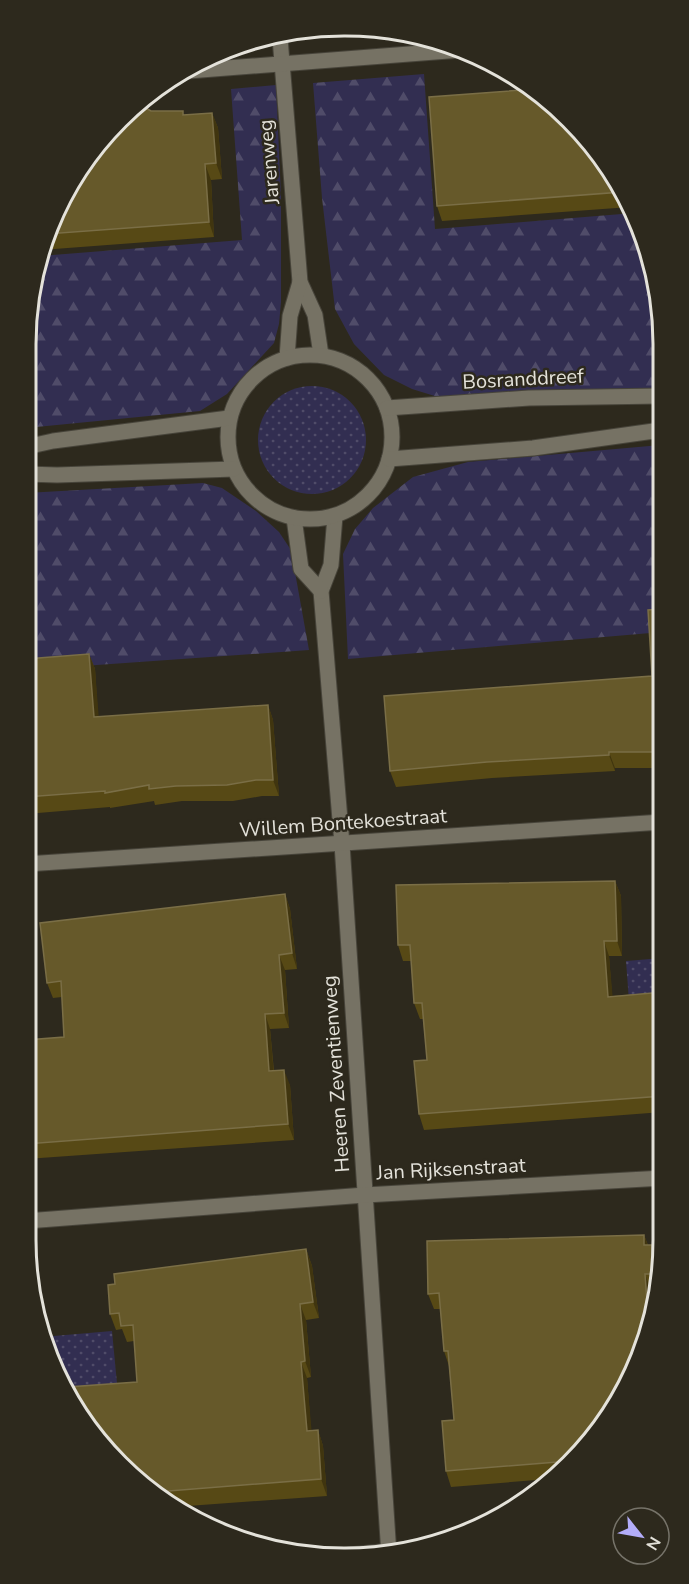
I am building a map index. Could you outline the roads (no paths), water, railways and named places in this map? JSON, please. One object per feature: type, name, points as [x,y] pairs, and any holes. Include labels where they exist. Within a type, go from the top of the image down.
[{"type":"street","name":"Jarenweg","points":[[280,43],[300,282],[315,315],[321,356]]},
{"type":"street","points":[[206,69],[442,51]]},
{"type":"street","name":"Jarenweg","points":[[287,358],[290,316],[300,282]]},
{"type":"street","points":[[304,355],[321,356],[348,364],[372,383],[387,408],[392,433],[389,459],[378,483],[359,503],[335,516],[315,519],[294,518],[268,509],[248,492],[234,469],[227,444],[229,418],[241,392],[261,371],[287,358],[304,355]]},
{"type":"street","name":"Bosranddreef","points":[[387,408],[529,398],[653,396]]},
{"type":"street","points":[[36,445],[229,418]]},
{"type":"street","points":[[389,459],[533,448],[653,431]]},
{"type":"street","points":[[36,474],[234,469]]},
{"type":"street","name":"Heeren Zeventienweg","points":[[335,516],[331,565],[321,591],[342,844],[365,1195],[392,1544]]},
{"type":"street","points":[[294,518],[301,568],[321,591]]},
{"type":"street","name":"Willem Bontekoestraat","points":[[36,863],[653,823]]},
{"type":"street","name":"Jan Rijksenstraat","points":[[36,1220],[365,1195],[653,1179]]}]
